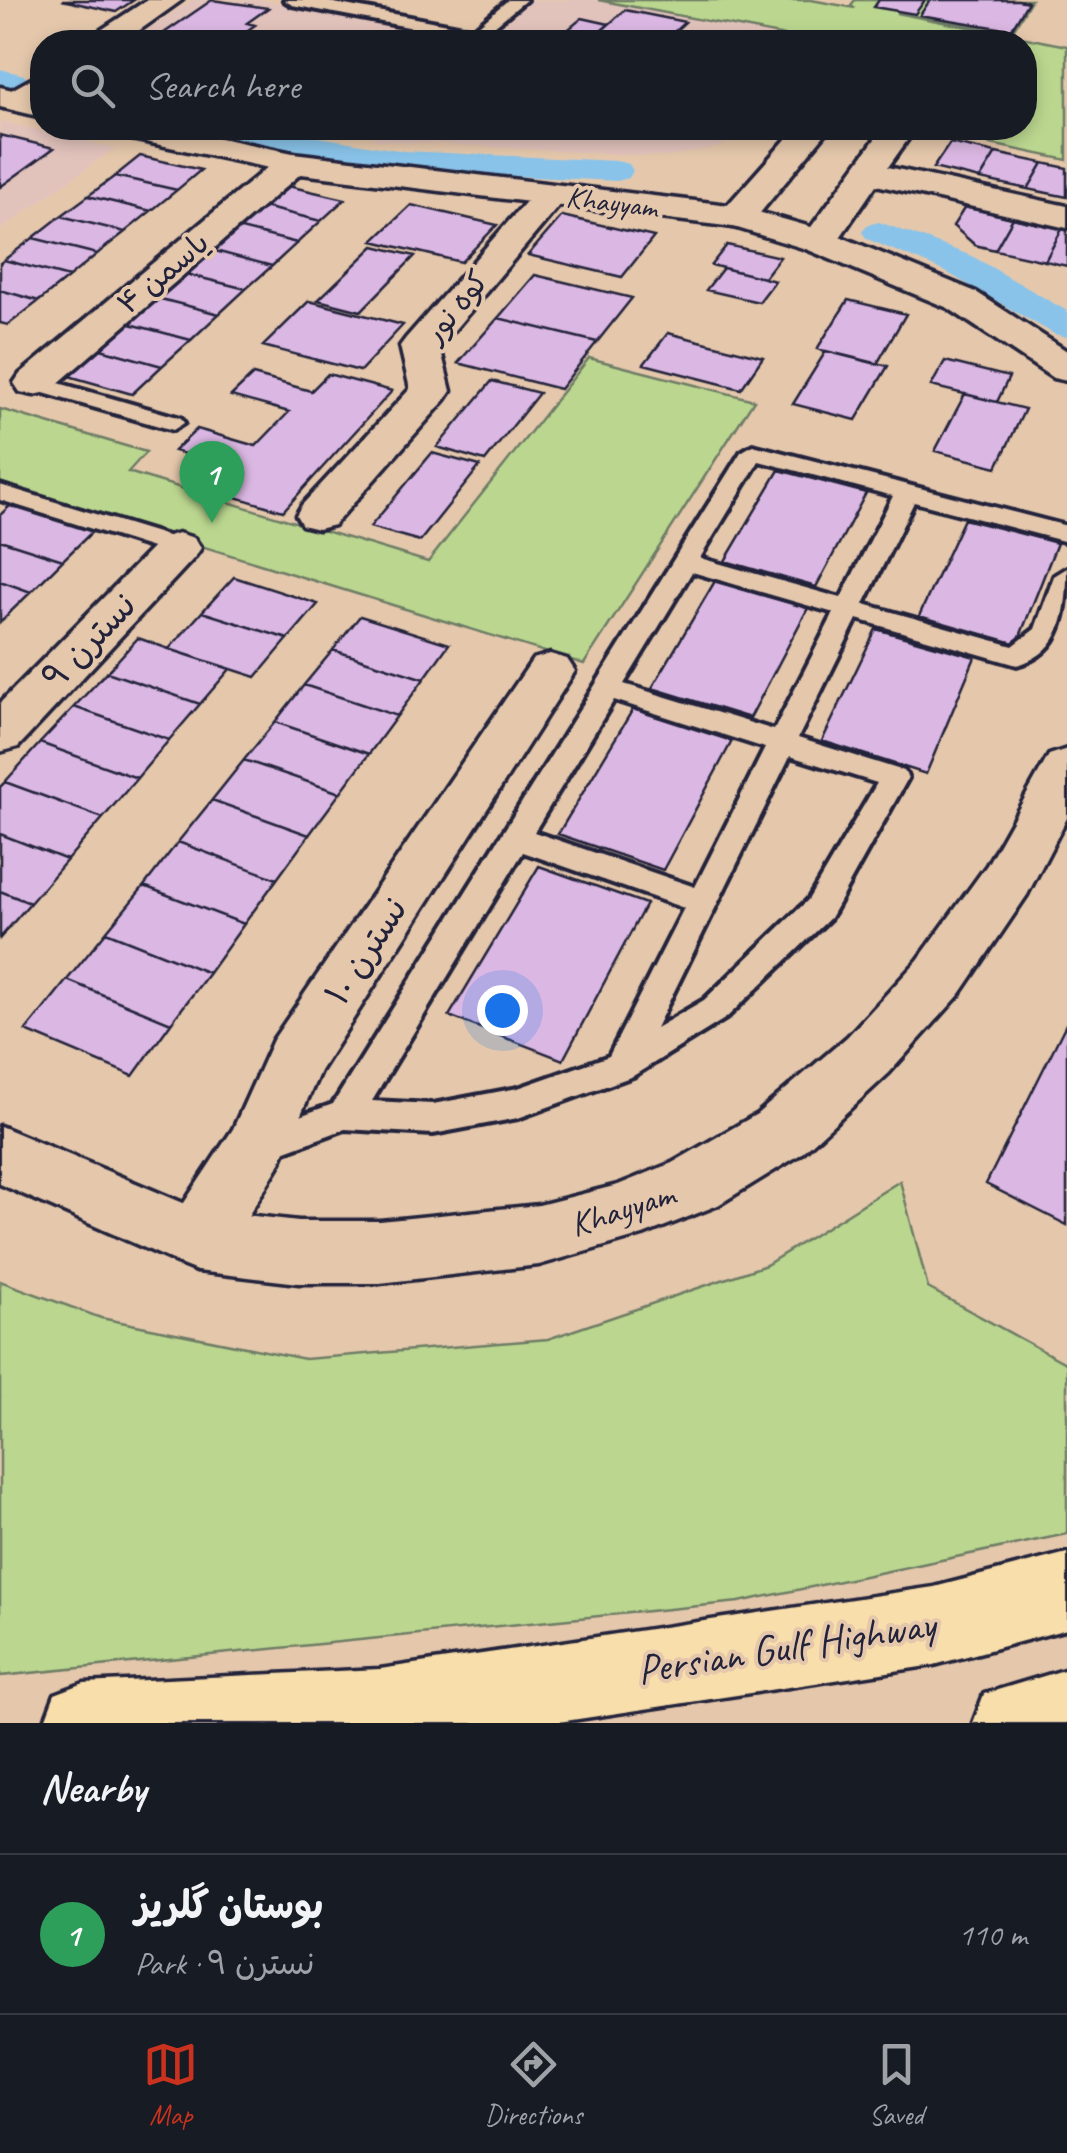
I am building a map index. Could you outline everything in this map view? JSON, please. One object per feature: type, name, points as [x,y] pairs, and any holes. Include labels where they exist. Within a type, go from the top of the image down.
[{"type":"highway","name":"Persian Gulf Highway","points":[[84,1723],[380,1708],[934,1626],[1067,1591]]},
{"type":"highway","points":[[1013,1723],[1067,1709]]},
{"type":"street","points":[[121,30],[167,0]]},
{"type":"street","name":"Khayyam","points":[[195,140],[293,163],[736,217],[819,241],[962,300],[1066,367]]},
{"type":"street","points":[[736,217],[803,140]]},
{"type":"street","points":[[819,241],[890,140]]},
{"type":"street","name":"یاسمن ۴","points":[[34,383],[293,163]]},
{"type":"street","points":[[867,173],[1067,218]]},
{"type":"street","name":"کوه نور","points":[[318,516],[431,390],[420,346],[550,195]]},
{"type":"street","name":"نسترن ۹","points":[[0,734],[178,548]]},
{"type":"street","name":"نسترن ۱۰","points":[[197,1240],[256,1148],[295,1058],[550,671]]},
{"type":"street","name":"Khayyam","points":[[0,1154],[197,1240],[299,1252],[380,1252],[522,1237],[620,1214],[695,1184],[778,1134],[868,1055],[939,977],[1007,880],[1067,768]]},
{"type":"lane","points":[[292,0],[451,30]]},
{"type":"lane","points":[[483,30],[518,0]]},
{"type":"lane","points":[[34,383],[173,422]]},
{"type":"lane","points":[[345,1114],[753,452],[1067,534]]},
{"type":"lane","points":[[0,492],[178,548]]},
{"type":"lane","points":[[621,1066],[907,492]]},
{"type":"lane","points":[[685,562],[1017,656],[1046,634],[1067,576]]},
{"type":"lane","points":[[256,1148],[345,1114],[433,1119],[518,1102],[621,1066],[716,1010],[819,909],[894,778],[606,688]]},
{"type":"lane","points":[[514,837],[702,902]]},
{"type":"shaded area","points":[[192,0],[261,0],[415,30],[148,30]]},
{"type":"shaded area","points":[[530,0],[598,0],[754,30],[496,30]]},
{"type":"shaded area","points":[[0,121],[30,128],[30,140],[81,140],[115,148],[0,230]]},
{"type":"shaded area","points":[[373,140],[729,140],[721,146],[668,157]]},
{"type":"green space","points":[[598,0],[811,0],[855,8],[851,5],[855,0],[1031,0],[1013,30],[896,13],[984,30],[754,30]]},
{"type":"green space","points":[[1037,40],[1067,46],[1067,160],[971,140],[1037,140]]},
{"type":"green space","points":[[589,358],[754,400],[584,664],[0,484],[0,409],[146,452],[128,472],[428,562]]},
{"type":"green space","points":[[900,1181],[928,1288],[1067,1364],[1067,1534],[739,1602],[0,1676],[0,1281],[101,1318],[305,1359],[548,1339],[766,1265]]},
{"type":"building","points":[[62,0],[134,0],[116,12]]},
{"type":"building","points":[[212,0],[268,8],[247,23],[255,25],[248,30],[168,30]]},
{"type":"building","points":[[879,0],[925,0],[915,14],[874,7]]},
{"type":"building","points":[[930,0],[1028,2],[1011,30],[920,15]]},
{"type":"building","points":[[625,10],[685,22],[676,30],[602,30]]},
{"type":"building","points":[[582,18],[609,24],[602,30],[568,30]]},
{"type":"building","points":[[0,135],[54,148],[0,187]]},
{"type":"building","points":[[950,143],[996,153],[980,179],[933,168]]},
{"type":"building","points":[[996,153],[1043,163],[1028,189],[980,179]]},
{"type":"building","points":[[140,156],[201,170],[177,190],[115,176]]},
{"type":"building","points":[[1043,163],[1067,168],[1067,197],[1028,189]]},
{"type":"building","points":[[115,176],[177,190],[151,211],[88,196]]},
{"type":"building","points":[[279,184],[345,199],[321,221],[255,205]]},
{"type":"building","points":[[88,196],[151,211],[125,232],[61,216]]},
{"type":"building","points":[[255,205],[321,221],[297,243],[229,226]]},
{"type":"building","points":[[411,205],[497,225],[461,262],[373,241]]},
{"type":"building","points":[[965,207],[1013,218],[995,250],[975,245],[953,226]]},
{"type":"building","points":[[61,216],[125,232],[97,254],[33,238]]},
{"type":"building","points":[[562,216],[654,237],[622,277],[528,255]]},
{"type":"building","points":[[1013,218],[1062,229],[1045,261],[995,250]]},
{"type":"building","points":[[229,226],[297,243],[272,266],[204,248]]},
{"type":"building","points":[[1062,229],[1067,230],[1067,266],[1045,261]]},
{"type":"building","points":[[33,238],[97,254],[69,277],[4,260]]},
{"type":"building","points":[[727,245],[780,257],[764,278],[711,265]]},
{"type":"building","points":[[374,246],[415,256],[361,311],[318,300]]},
{"type":"building","points":[[204,248],[272,266],[246,289],[177,272]]},
{"type":"building","points":[[4,260],[69,277],[39,301],[0,290],[0,263]]},
{"type":"building","points":[[723,268],[775,281],[759,302],[706,290]]},
{"type":"building","points":[[177,272],[246,289],[219,314],[149,296]]},
{"type":"building","points":[[535,275],[632,298],[597,342],[498,318]]},
{"type":"building","points":[[0,290],[39,301],[8,325],[0,323]]},
{"type":"building","points":[[149,296],[219,314],[191,340],[119,321]]},
{"type":"building","points":[[848,300],[906,314],[877,364],[817,349]]},
{"type":"building","points":[[309,301],[403,325],[360,371],[263,346]]},
{"type":"building","points":[[498,318],[597,342],[560,389],[458,363]]},
{"type":"building","points":[[119,321],[191,340],[162,366],[90,346]]},
{"type":"building","points":[[668,333],[763,357],[741,389],[644,364]]},
{"type":"building","points":[[90,346],[162,366],[132,394],[58,373]]},
{"type":"building","points":[[826,351],[888,366],[856,420],[793,404]]},
{"type":"building","points":[[945,361],[1009,377],[997,402],[931,386]]},
{"type":"building","points":[[328,374],[392,391],[283,511],[212,490],[233,468],[174,451],[197,429],[256,446],[289,412],[231,396],[253,375],[311,391]]},
{"type":"building","points":[[492,381],[539,393],[485,461],[437,447]]},
{"type":"building","points":[[965,394],[1025,409],[997,467],[935,451]]},
{"type":"building","points":[[432,453],[480,466],[420,541],[370,527]]},
{"type":"building","points":[[779,470],[866,493],[816,587],[725,561]]},
{"type":"building","points":[[12,504],[94,530],[63,560],[0,540],[0,515]]},
{"type":"building","points":[[964,519],[1057,543],[1017,644],[919,616]]},
{"type":"building","points":[[0,540],[63,560],[31,592],[0,581]]},
{"type":"building","points":[[234,577],[318,604],[288,639],[202,612]]},
{"type":"building","points":[[0,581],[31,592],[0,622]]},
{"type":"building","points":[[715,581],[808,608],[750,718],[652,688]]},
{"type":"building","points":[[202,612],[288,639],[256,677],[169,649]]},
{"type":"building","points":[[360,616],[449,644],[424,679],[333,650]]},
{"type":"building","points":[[876,629],[975,657],[926,774],[822,741]]},
{"type":"building","points":[[138,638],[230,669],[200,704],[107,672]]},
{"type":"building","points":[[333,650],[424,679],[397,716],[304,685]]},
{"type":"building","points":[[107,672],[200,704],[169,740],[74,707]]},
{"type":"building","points":[[304,685],[397,716],[369,754],[275,722]]},
{"type":"building","points":[[74,707],[169,740],[137,778],[40,743]]},
{"type":"building","points":[[633,709],[732,741],[663,870],[558,834]]},
{"type":"building","points":[[275,722],[369,754],[340,793],[244,760]]},
{"type":"building","points":[[40,743],[137,778],[103,818],[5,782]]},
{"type":"building","points":[[244,760],[340,793],[309,835],[212,800]]},
{"type":"building","points":[[5,782],[103,818],[67,860],[0,834],[0,787]]},
{"type":"building","points":[[212,800],[309,835],[277,879],[178,842]]},
{"type":"building","points":[[0,834],[67,860],[30,903],[0,891]]},
{"type":"building","points":[[178,842],[277,879],[244,924],[144,886]]},
{"type":"building","points":[[539,866],[646,904],[563,1060],[449,1016]]},
{"type":"building","points":[[144,886],[244,924],[209,973],[106,932]]},
{"type":"building","points":[[0,891],[30,903],[0,938]]},
{"type":"building","points":[[106,932],[209,973],[171,1023],[67,980]]},
{"type":"building","points":[[67,980],[171,1023],[133,1076],[26,1031]]},
{"type":"building","points":[[1067,1022],[1067,1225],[986,1184]]},
{"type":"waterway","points":[[0,78],[13,81]]},
{"type":"waterway","points":[[281,140],[404,161],[617,171]]},
{"type":"waterway","points":[[879,232],[959,264],[1067,326]]},
{"type":"place","name":"بوستان گلریز","points":[[212,523]]}]
